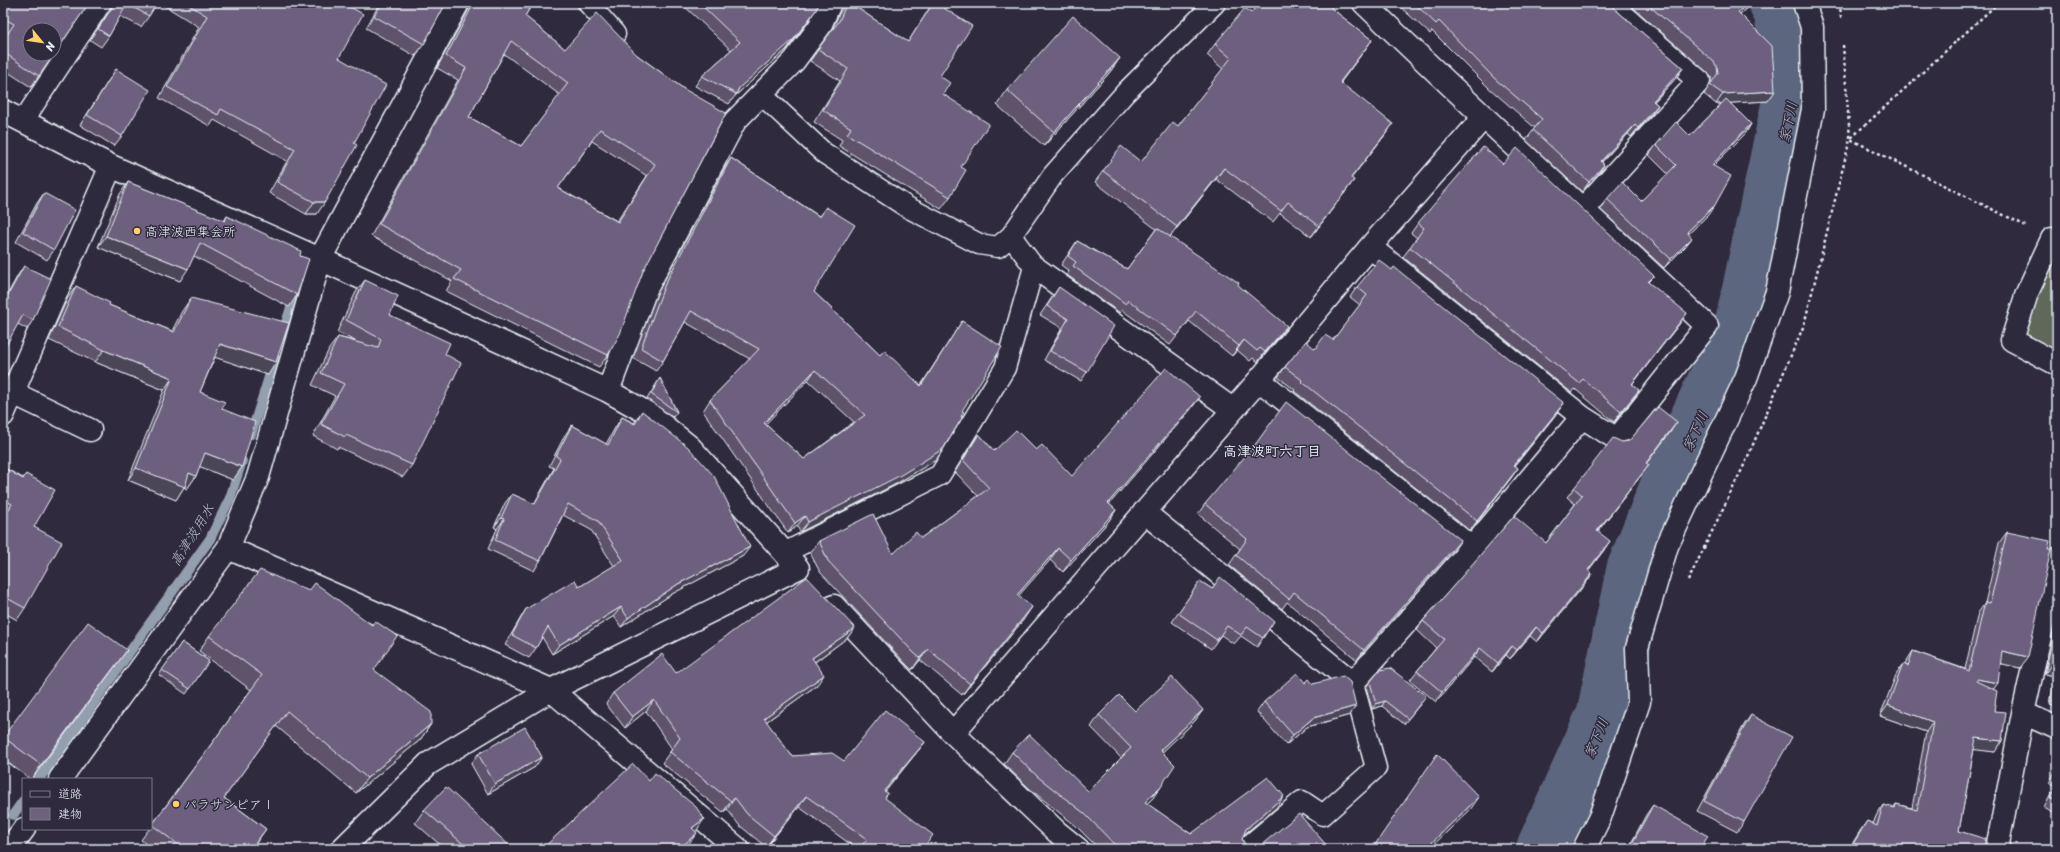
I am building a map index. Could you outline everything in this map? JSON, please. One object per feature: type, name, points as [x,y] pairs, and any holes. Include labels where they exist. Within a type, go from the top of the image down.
[{"type":"street","points":[[61,778],[228,548],[258,477],[320,259],[458,3]]},
{"type":"street","points":[[608,390],[646,289],[728,118],[761,94],[794,61],[820,26],[830,3]]},
{"type":"street","points":[[1364,3],[1484,118],[1707,326],[1617,439],[1582,417],[1370,247]]},
{"type":"street","points":[[1583,209],[1699,81],[1609,3]]},
{"type":"street","points":[[1584,849],[1600,817],[1639,702],[1637,648],[1667,546],[1746,378],[1777,292],[1813,109],[1812,27],[1804,3]]},
{"type":"street","points":[[3,111],[112,166],[608,390],[649,414],[690,447],[816,588],[953,733],[1057,832],[1078,849]]},
{"type":"street","points":[[953,733],[1232,409],[1259,380],[1370,247],[1484,118]]},
{"type":"street","points":[[3,415],[112,166]]},
{"type":"street","points":[[2052,239],[2027,293],[2012,340],[2057,364]]},
{"type":"street","points":[[1034,267],[1232,409]]},
{"type":"street","points":[[1259,380],[1472,548]]},
{"type":"street","points":[[13,392],[90,430]]},
{"type":"street","points":[[1144,512],[1353,683],[1472,548],[1582,417]]},
{"type":"street","points":[[228,548],[551,690],[730,847]]},
{"type":"street","points":[[1997,849],[2023,713],[2057,559]]},
{"type":"street","points":[[342,849],[428,764],[551,690],[791,560]]},
{"type":"street","points":[[2023,713],[2057,728]]},
{"type":"lane","points":[[24,121],[101,3]]},
{"type":"lane","points":[[588,3],[626,47]]},
{"type":"lane","points":[[761,94],[824,153],[907,207],[979,244],[998,247],[1012,236],[1053,175],[1126,92],[1215,3]]},
{"type":"lane","points":[[791,560],[940,475],[1005,368],[1034,267],[1012,236]]},
{"type":"lane","points":[[1245,849],[1302,801],[1323,815],[1376,768],[1353,683]]},
{"type":"path","points":[[1840,3],[1842,26]]},
{"type":"path","points":[[1850,139],[1998,3]]},
{"type":"path","points":[[1843,41],[1850,139]]},
{"type":"path","points":[[1850,139],[2052,239]]},
{"type":"green space","points":[[2057,261],[2057,355],[2024,338],[2043,273]]},
{"type":"building","points":[[3,3],[89,3],[62,42],[62,22],[22,22],[22,62],[49,62],[39,76],[3,52],[3,41],[14,24],[3,18]]},
{"type":"building","points":[[115,3],[157,3],[149,16],[127,4],[109,36],[98,29]]},
{"type":"building","points":[[186,3],[343,3],[363,14],[339,58],[386,85],[354,143],[357,145],[325,202],[314,202],[277,182],[295,149],[221,109],[218,115],[167,87],[207,16]]},
{"type":"building","points":[[382,3],[446,3],[424,44],[374,16]]},
{"type":"building","points":[[474,3],[533,3],[525,16],[565,49],[597,13],[637,55],[684,89],[726,113],[643,271],[620,334],[608,355],[454,279],[461,270],[379,224],[466,68],[446,56]],"holes":[[[511,41],[568,83],[521,146],[469,117]],[[600,129],[655,164],[618,222],[558,188]]]},
{"type":"building","points":[[699,3],[819,3],[816,10],[793,40],[739,88],[736,94],[702,76],[740,42]]},
{"type":"building","points":[[847,3],[850,3],[908,42],[933,3],[936,3],[972,26],[940,76],[950,83],[943,94],[989,124],[961,167],[966,170],[950,197],[847,134],[851,128],[823,110],[848,69],[818,49],[839,21]]},
{"type":"building","points":[[1259,3],[1328,3],[1332,7],[1331,8],[1372,40],[1340,82],[1393,124],[1351,178],[1354,180],[1319,226],[1288,202],[1281,211],[1224,168],[1177,227],[1103,171],[1121,146],[1141,162],[1173,122],[1178,126],[1231,58],[1215,44],[1245,8],[1251,13]]},
{"type":"building","points":[[1414,3],[1608,3],[1683,68],[1653,101],[1658,105],[1638,128],[1635,125],[1601,161],[1604,165],[1589,182],[1533,130],[1542,119],[1495,79],[1439,21],[1436,24]]},
{"type":"building","points":[[1646,3],[1749,3],[1738,12],[1772,46],[1775,91],[1723,94],[1710,85],[1718,73],[1714,62]]},
{"type":"building","points":[[1073,16],[1120,58],[1054,132],[1007,90]]},
{"type":"building","points":[[116,69],[150,90],[122,136],[87,115]]},
{"type":"building","points":[[1726,99],[1751,124],[1712,165],[1731,176],[1715,205],[1687,232],[1692,238],[1671,259],[1607,199],[1622,182],[1641,201],[1676,165],[1656,145],[1676,122],[1690,136]]},
{"type":"building","points":[[1483,147],[1503,164],[1517,148],[1654,276],[1648,282],[1687,313],[1632,384],[1639,390],[1621,412],[1583,379],[1579,383],[1410,247],[1424,228],[1418,223]]},
{"type":"building","points":[[731,158],[820,217],[826,207],[855,225],[814,292],[880,355],[884,350],[921,386],[962,321],[1002,347],[962,411],[964,412],[961,416],[962,418],[943,449],[901,475],[808,522],[805,516],[795,523],[710,400],[759,349],[691,311],[663,361],[641,348],[665,284]],"holes":[[[815,370],[865,415],[804,459],[764,423]]]},
{"type":"building","points":[[128,182],[225,221],[227,216],[301,251],[300,256],[309,259],[297,295],[200,243],[188,269],[106,236]]},
{"type":"building","points":[[44,193],[75,210],[54,250],[23,232]]},
{"type":"building","points":[[1157,228],[1239,283],[1238,285],[1287,326],[1265,352],[1260,348],[1257,351],[1244,340],[1239,346],[1196,311],[1177,336],[1128,300],[1126,304],[1073,266],[1076,262],[1068,256],[1077,241],[1127,269]]},
{"type":"building","points":[[1379,260],[1392,270],[1394,267],[1564,403],[1514,465],[1518,468],[1477,521],[1285,367],[1306,341],[1315,349],[1325,335],[1333,340],[1367,295],[1357,287]]},
{"type":"building","points":[[24,266],[51,279],[33,320],[23,315],[3,351],[3,292],[8,295]]},
{"type":"building","points":[[365,280],[398,296],[390,315],[450,343],[445,354],[461,363],[412,465],[346,435],[345,437],[321,424],[344,384],[321,373],[338,337],[378,348],[381,339],[346,320]]},
{"type":"building","points":[[76,286],[110,303],[109,305],[174,332],[191,298],[289,323],[276,362],[220,344],[200,392],[225,402],[222,409],[255,422],[242,467],[205,453],[196,476],[189,473],[185,487],[136,468],[172,378],[104,350],[58,327]]},
{"type":"building","points":[[1059,287],[1114,326],[1087,372],[1050,351],[1068,319],[1047,306]]},
{"type":"building","points":[[1166,368],[1200,397],[1108,503],[1116,510],[1071,560],[1058,548],[1017,595],[1032,607],[970,684],[928,649],[920,658],[914,653],[828,561],[819,541],[873,514],[893,554],[916,532],[921,538],[989,488],[963,460],[979,434],[994,451],[1016,430],[1036,450],[1042,445],[1072,476]]},
{"type":"building","points":[[660,378],[677,412],[651,394]]},
{"type":"building","points":[[1286,402],[1461,540],[1364,650],[1294,592],[1289,599],[1236,555],[1247,539],[1205,504],[1257,442]]},
{"type":"building","points":[[1658,407],[1677,422],[1646,463],[1649,465],[1597,531],[1610,541],[1588,570],[1592,574],[1543,633],[1536,627],[1517,650],[1512,646],[1498,663],[1480,648],[1442,692],[1417,671],[1444,639],[1423,621],[1514,516],[1546,543],[1582,495],[1574,488],[1613,438],[1622,442],[1629,441]]},
{"type":"building","points":[[642,411],[688,447],[714,476],[750,547],[678,584],[628,618],[621,607],[559,645],[548,627],[536,648],[512,635],[526,609],[575,580],[579,587],[623,560],[598,521],[568,504],[540,561],[495,540],[504,519],[501,518],[512,494],[535,504],[560,459],[556,456],[572,425],[608,445],[622,417],[635,424]]},
{"type":"building","points":[[3,467],[23,479],[26,474],[55,490],[34,527],[62,542],[25,608],[3,596],[3,519],[12,504],[3,499]]},
{"type":"building","points":[[2007,532],[2050,541],[2048,549],[2051,549],[2028,657],[2002,651],[1998,683],[1977,679],[1976,681],[1997,691],[1994,711],[2006,712],[2002,741],[1976,738],[1959,831],[1986,839],[1983,849],[1850,849],[1867,821],[1877,826],[1883,805],[1895,808],[1896,804],[1917,810],[1933,722],[1888,705],[1903,664],[1908,666],[1913,651],[1969,671],[1985,602],[1990,603]]},
{"type":"building","points":[[260,570],[309,591],[315,583],[372,625],[375,621],[397,636],[374,670],[431,712],[431,724],[367,778],[287,711],[224,798],[266,829],[251,849],[184,849],[152,825],[262,675],[209,636]]},
{"type":"building","points":[[807,577],[855,628],[812,658],[824,675],[764,718],[792,756],[832,753],[844,761],[885,710],[925,742],[884,791],[888,793],[885,798],[933,835],[923,849],[859,849],[867,839],[806,796],[774,836],[747,814],[735,798],[731,801],[670,752],[680,738],[654,700],[632,717],[613,693],[662,654],[676,673]]},
{"type":"building","points":[[1220,577],[1274,621],[1263,638],[1247,627],[1241,635],[1227,626],[1217,640],[1178,613],[1200,581],[1212,589]]},
{"type":"building","points":[[88,622],[127,650],[41,765],[3,737]]},
{"type":"building","points":[[2057,639],[2057,665],[2052,663]]},
{"type":"building","points":[[182,642],[209,661],[190,689],[162,670]]},
{"type":"building","points":[[1390,668],[1426,696],[1408,719],[1385,701],[1376,704],[1370,682],[1380,670]]},
{"type":"building","points":[[1297,673],[1305,683],[1309,679],[1313,684],[1343,676],[1350,682],[1356,706],[1313,718],[1293,735],[1264,702]]},
{"type":"building","points":[[1172,677],[1203,710],[1160,750],[1175,765],[1161,786],[1145,802],[1191,834],[1268,777],[1284,796],[1246,829],[1242,839],[1245,845],[1250,848],[1260,846],[1299,814],[1328,847],[1325,849],[1119,849],[1085,814],[1038,777],[1012,752],[1029,734],[1088,791],[1131,748],[1099,715],[1119,695],[1135,711]]},
{"type":"building","points":[[1751,715],[1792,737],[1744,822],[1704,801]]},
{"type":"building","points":[[525,727],[542,757],[495,784],[478,754]]},
{"type":"building","points":[[1437,754],[1479,797],[1425,849],[1372,849]]},
{"type":"building","points":[[633,764],[649,781],[655,773],[696,807],[704,819],[692,828],[697,833],[679,849],[542,849]]},
{"type":"building","points":[[2057,785],[2057,801],[2051,798]]},
{"type":"building","points":[[446,787],[513,849],[469,849],[424,810]]},
{"type":"building","points":[[1653,805],[1708,836],[1700,849],[1629,849]]},
{"type":"waterway","name":"家下川","points":[[1546,849],[1606,716],[1636,571],[1680,462],[1745,323],[1795,87],[1784,13],[1779,3]]},
{"type":"waterway","name":"高津波用水","points":[[282,335],[297,289]]},
{"type":"waterway","name":"高津波用水","points":[[251,434],[275,358]]},
{"type":"waterway","name":"高津波用水","points":[[40,778],[210,539],[230,498],[242,461]]},
{"type":"waterway","name":"高津波用水","points":[[13,815],[22,802]]},
{"type":"place","name":"高津波西集会所","points":[[137,231]]},
{"type":"place","name":"パラサンピアⅠ","points":[[176,804]]},
{"type":"district","name":"高津波町六丁目","points":[[1272,451]]}]
